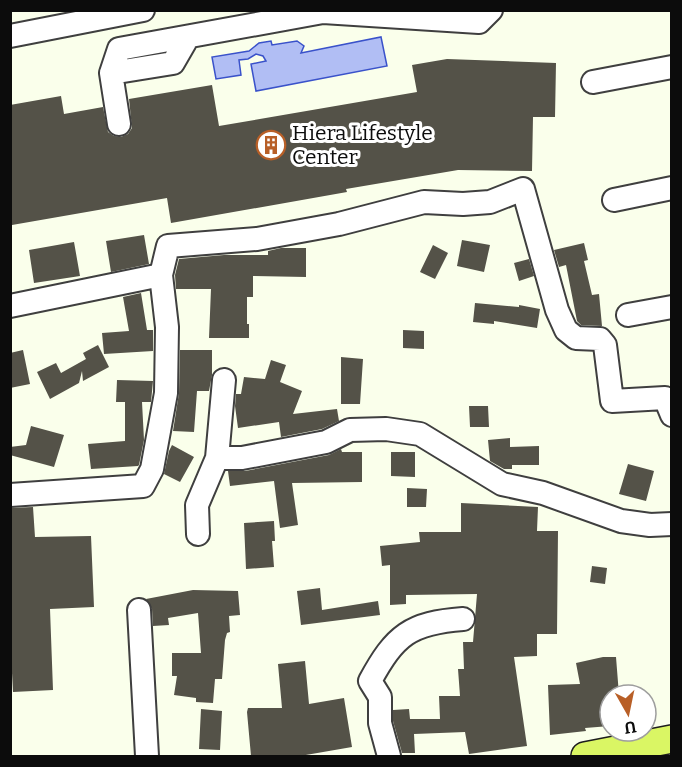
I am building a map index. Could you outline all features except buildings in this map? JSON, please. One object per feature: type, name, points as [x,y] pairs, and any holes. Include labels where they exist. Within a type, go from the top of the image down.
[{"type":"main road","points":[[585,756],[672,739]]},
{"type":"street","points":[[10,36],[38,21],[143,10]]},
{"type":"street","points":[[119,124],[111,73],[118,49],[131,58],[188,37],[257,17],[323,12],[479,22],[491,10]]},
{"type":"street","points":[[593,82],[672,67]]},
{"type":"street","points":[[10,495],[143,486],[152,469],[166,393],[167,327],[161,275],[168,246],[257,239],[339,224],[424,202],[463,204],[490,202],[523,189],[557,310],[566,330],[576,338],[600,339],[605,345],[612,401],[665,398],[672,415]]},
{"type":"street","points":[[614,200],[672,189]]},
{"type":"street","points":[[10,306],[161,275]]},
{"type":"street","points":[[628,315],[672,307]]},
{"type":"street","points":[[198,534],[197,505],[217,458],[224,380]]},
{"type":"street","points":[[217,458],[242,458],[326,442],[350,430],[386,429],[420,434],[502,484],[543,494],[621,521],[650,525],[672,524]]},
{"type":"street","points":[[139,610],[147,756]]},
{"type":"street","points":[[389,756],[380,723],[380,697],[370,681],[381,660],[395,642],[413,628],[463,619]]},
{"type":"water","points":[[381,37],[387,66],[256,91],[251,64],[266,61],[263,56],[256,54],[248,59],[239,60],[241,75],[216,79],[212,57],[249,51],[259,43],[271,41],[272,45],[297,41],[304,46],[301,53]]},
{"type":"place","name":"Hiera Lifestyle Center","points":[[271,145]]}]
